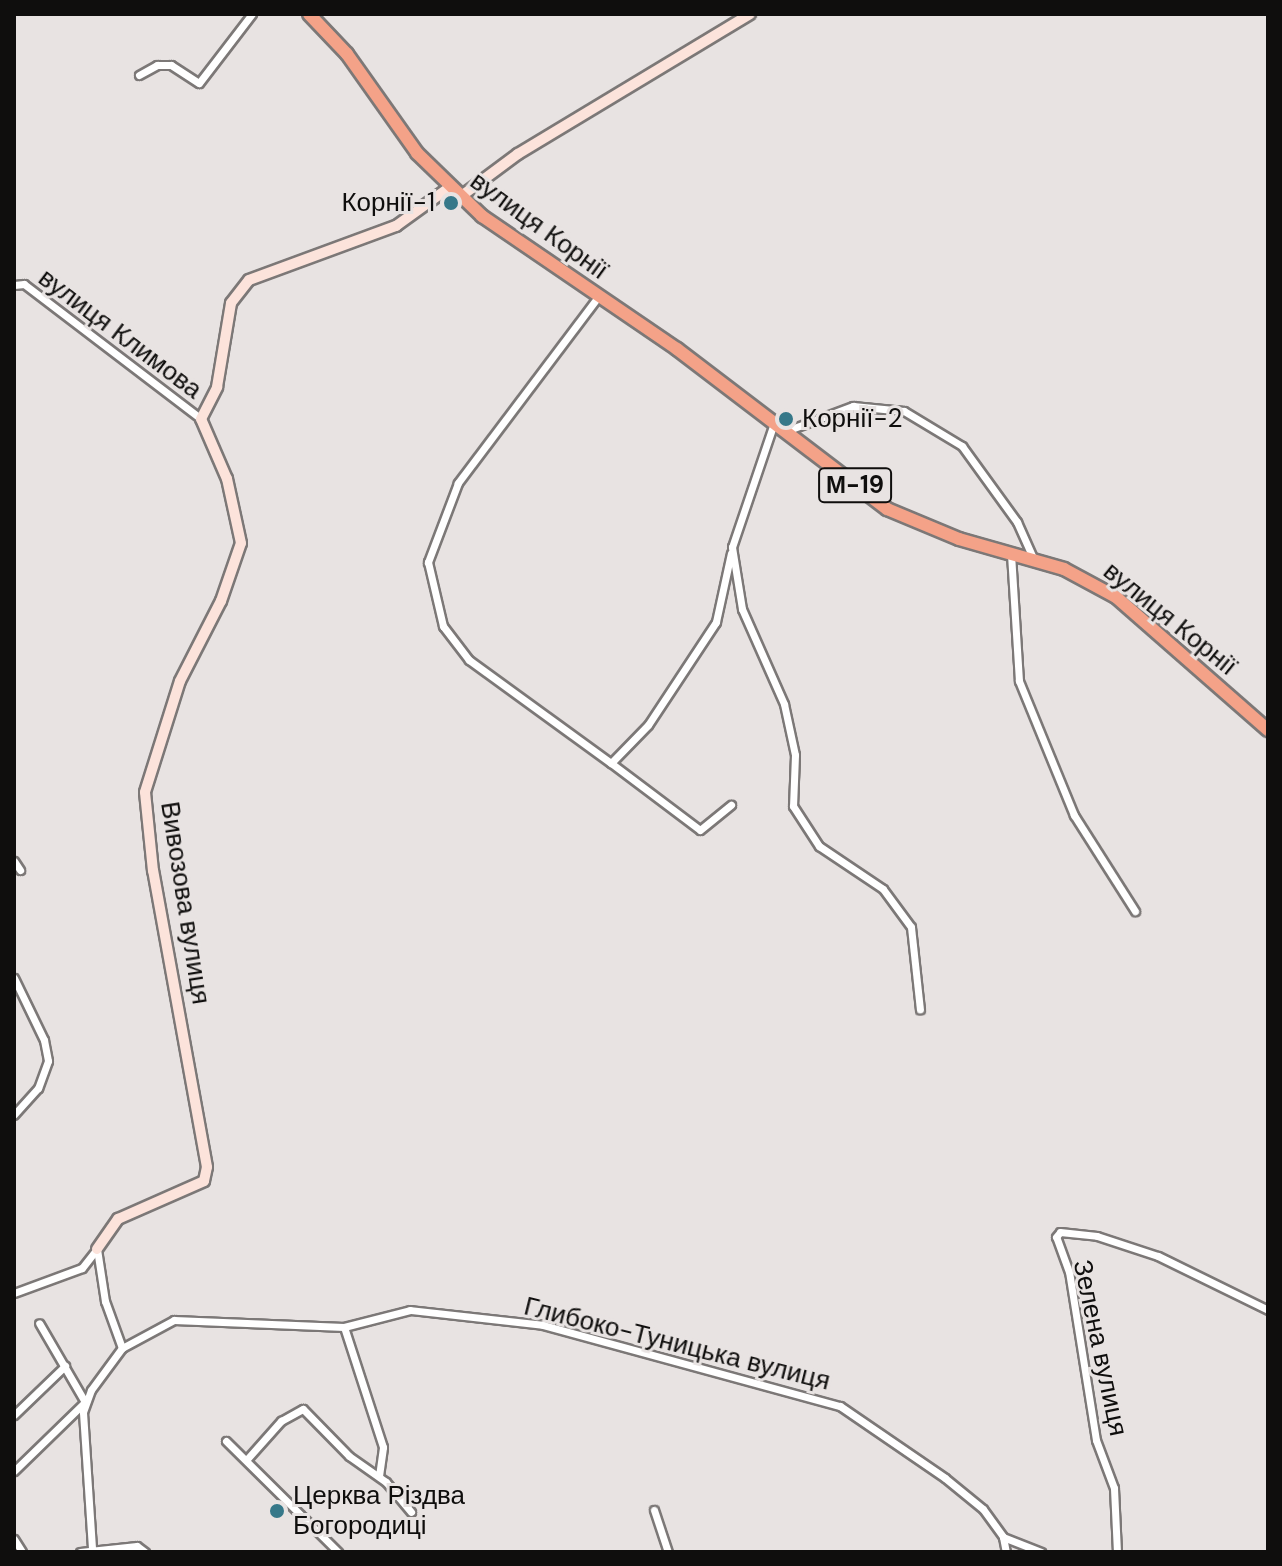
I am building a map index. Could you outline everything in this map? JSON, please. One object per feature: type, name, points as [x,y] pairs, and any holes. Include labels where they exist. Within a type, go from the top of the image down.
[{"type":"highway","name":"вулиця Корнії","points":[[309,14],[347,54],[417,153],[460,197],[779,427],[887,509],[921,526],[1089,580],[1116,597],[1268,730]]},
{"type":"street","points":[[139,75],[157,65],[171,65],[199,83],[252,14]]},
{"type":"street","points":[[460,197],[518,154],[750,14]]},
{"type":"street","points":[[201,419],[217,387],[231,303],[249,280],[396,226],[450,187]]},
{"type":"street","name":"вулиця Климова","points":[[14,285],[24,284],[201,419]]},
{"type":"street","points":[[598,297],[458,483],[428,562],[443,626],[469,660],[700,830],[731,805]]},
{"type":"street","points":[[611,763],[648,725],[716,622],[732,547],[779,427],[853,406],[904,411],[962,446],[1017,522],[1034,560]]},
{"type":"street","name":"Вивозова вулиця","points":[[14,1293],[82,1268],[118,1219],[204,1181],[207,1167],[153,871],[145,792],[180,681],[221,601],[241,543],[227,479],[201,419]]},
{"type":"street","points":[[732,547],[742,609],[784,704],[795,755],[793,806],[819,846],[883,889],[911,927],[920,1010]]},
{"type":"street","points":[[1011,554],[1019,681],[1074,815],[1135,911]]},
{"type":"street","points":[[14,861],[20,870]]},
{"type":"street","points":[[14,978],[48,1054],[46,1073],[28,1102],[14,1115]]},
{"type":"street","name":"Зелена вулиця","points":[[1117,1552],[1114,1488],[1096,1440],[1069,1272],[1056,1237],[1060,1232],[1097,1236],[1158,1256],[1268,1310]]},
{"type":"street","points":[[14,1471],[85,1402],[122,1348],[105,1301],[97,1249]]},
{"type":"street","name":"Глибоко-Туницька вулиця","points":[[122,1348],[174,1320],[344,1327],[410,1310],[543,1325],[840,1406],[945,1478],[983,1509],[1003,1537]]},
{"type":"street","points":[[39,1323],[85,1402],[92,1548]]},
{"type":"street","points":[[344,1327],[383,1447],[379,1476]]},
{"type":"street","points":[[14,1415],[65,1366]]},
{"type":"street","points":[[248,1458],[281,1421],[303,1409],[349,1456],[379,1476],[411,1512]]},
{"type":"street","points":[[226,1441],[248,1458],[338,1552]]},
{"type":"street","points":[[654,1510],[668,1552]]},
{"type":"street","points":[[1003,1537],[1006,1552]]},
{"type":"street","points":[[1003,1537],[1041,1552]]},
{"type":"street","points":[[14,1539],[22,1552]]},
{"type":"street","points":[[80,1552],[92,1548],[137,1546],[145,1552]]},
{"type":"place","name":"Корнії-1","points":[[451,203]]},
{"type":"place","name":"Корнії-2","points":[[786,419]]},
{"type":"place","name":"Церква Різдва Богородиці","points":[[277,1511]]}]
